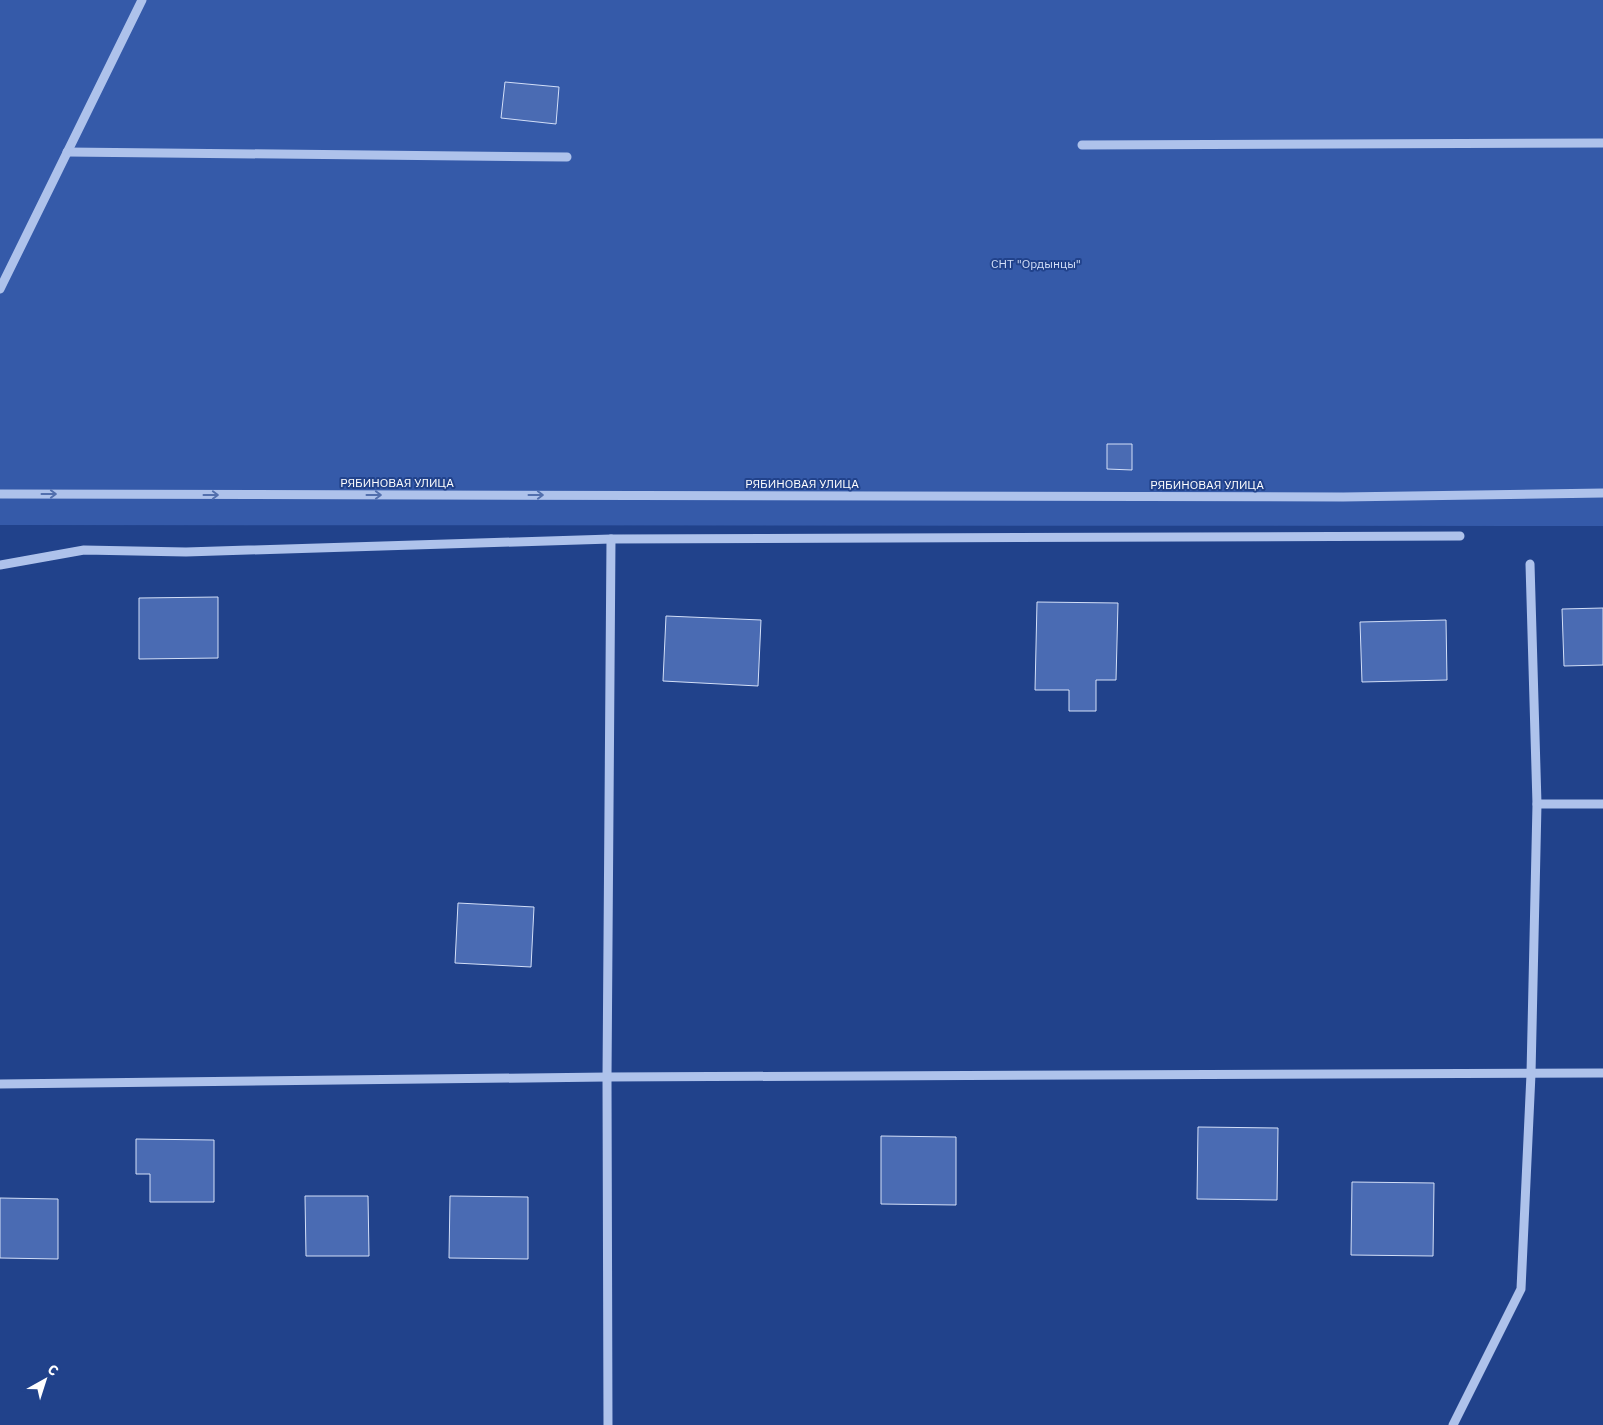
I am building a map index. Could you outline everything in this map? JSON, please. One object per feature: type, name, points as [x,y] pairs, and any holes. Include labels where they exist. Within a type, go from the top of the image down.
[{"type":"street","points":[[0,289],[142,0]]},
{"type":"street","points":[[1082,144],[1603,143]]},
{"type":"street","points":[[67,152],[567,157]]},
{"type":"street","name":"РЯБИНОВАЯ УЛИЦА","points":[[0,494],[1343,496],[1603,493]]},
{"type":"street","points":[[0,565],[84,550],[186,552],[611,539],[1460,536]]},
{"type":"street","points":[[608,1425],[606,1076],[611,539]]},
{"type":"street","points":[[1453,1425],[1521,1289],[1531,1074],[1538,804],[1530,564]]},
{"type":"street","points":[[1538,804],[1603,804]]},
{"type":"street","points":[[0,1084],[606,1076],[1603,1073]]},
{"type":"green space","name":"СНТ \"Ордынцы\"","points":[[0,0],[1603,0],[1603,526],[0,525]]},
{"type":"building","points":[[505,82],[559,87],[556,124],[501,118]]},
{"type":"building","points":[[1107,444],[1132,444],[1132,470],[1107,469]]},
{"type":"building","points":[[218,597],[218,658],[139,659],[139,598]]},
{"type":"building","points":[[1037,602],[1118,603],[1116,680],[1096,680],[1096,711],[1069,711],[1069,690],[1035,690]]},
{"type":"building","points":[[1603,608],[1603,665],[1564,666],[1562,609]]},
{"type":"building","points":[[666,616],[761,620],[758,686],[663,681]]},
{"type":"building","points":[[1446,620],[1447,680],[1362,682],[1360,622]]},
{"type":"building","points":[[458,903],[534,907],[531,967],[455,963]]},
{"type":"building","points":[[1198,1127],[1278,1128],[1277,1200],[1197,1199]]},
{"type":"building","points":[[881,1136],[956,1137],[956,1205],[881,1204]]},
{"type":"building","points":[[136,1139],[214,1140],[214,1202],[150,1202],[150,1174],[136,1174]]},
{"type":"building","points":[[1352,1182],[1434,1183],[1433,1256],[1351,1255]]},
{"type":"building","points":[[305,1196],[368,1196],[369,1256],[306,1256]]},
{"type":"building","points":[[450,1196],[528,1197],[528,1259],[449,1258]]},
{"type":"building","points":[[0,1198],[58,1199],[58,1259],[0,1258]]}]
